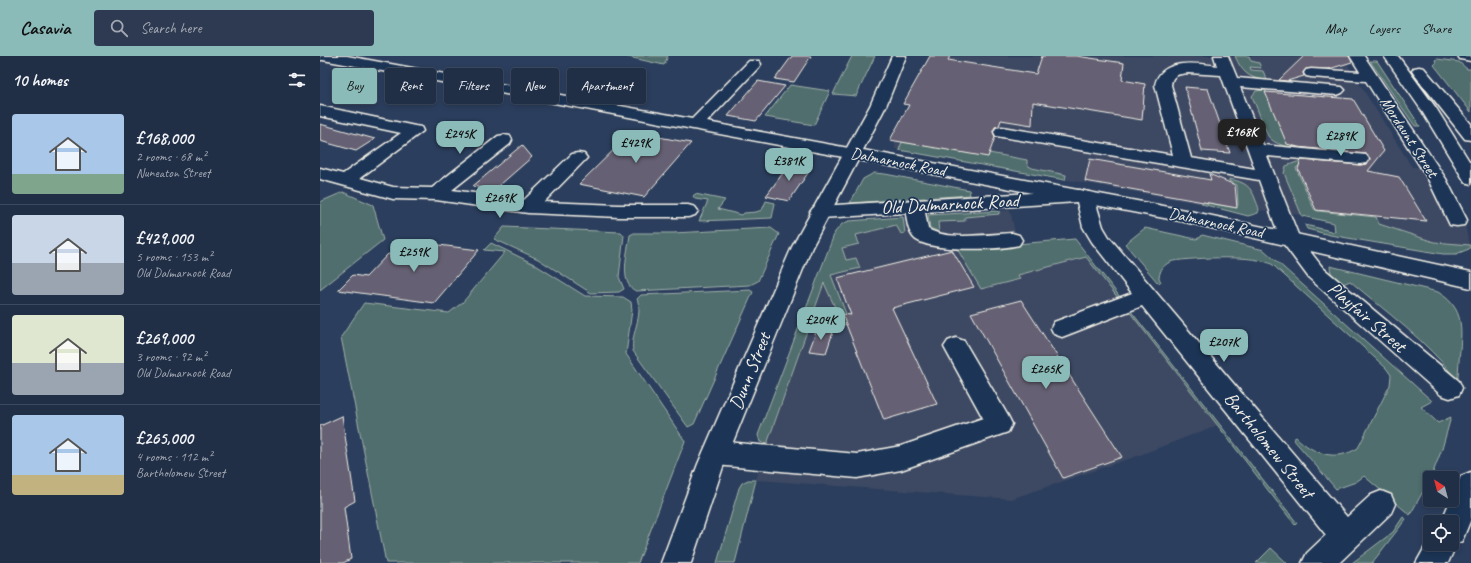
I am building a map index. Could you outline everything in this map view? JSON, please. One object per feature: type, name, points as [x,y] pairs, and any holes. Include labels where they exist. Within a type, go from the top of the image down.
[{"type":"street","name":"Dalmarnock Road","points":[[323,56],[1185,216],[1471,280]]},
{"type":"street","name":"Dunn Street","points":[[676,563],[716,453],[802,247],[820,212],[854,154],[882,97],[899,56]]},
{"type":"street","name":"Mordaunt Street","points":[[1357,56],[1436,179],[1456,220]]},
{"type":"street","points":[[1391,56],[1428,108],[1471,178]]},
{"type":"street","points":[[1407,56],[1471,135]]},
{"type":"street","points":[[1465,56],[1471,57]]},
{"type":"street","points":[[695,125],[754,64]]},
{"type":"street","points":[[1183,162],[1163,85],[1164,76],[1167,73],[1178,69],[1226,70],[1337,90]]},
{"type":"street","name":"Playfair Street","points":[[1226,70],[1290,239],[1316,273],[1450,388]]},
{"type":"street","points":[[1294,72],[1371,77]]},
{"type":"street","points":[[320,111],[415,131],[346,180]]},
{"type":"street","points":[[1002,132],[1266,176]]},
{"type":"street","points":[[436,194],[504,140]]},
{"type":"street","points":[[1256,150],[1360,158]]},
{"type":"street","points":[[528,207],[578,158]]},
{"type":"street","points":[[320,173],[393,193],[436,194],[528,207],[619,211],[688,211]]},
{"type":"street","name":"Old Dalmarnock Road","points":[[820,212],[1082,197]]},
{"type":"street","name":"Bartholomew Street","points":[[1082,197],[1098,236],[1345,538]]},
{"type":"street","points":[[915,206],[919,231],[929,239],[942,242],[1012,240]]},
{"type":"street","points":[[1062,328],[1146,296]]},
{"type":"street","points":[[716,453],[857,466],[901,458],[999,424],[956,347]]},
{"type":"street","points":[[1459,515],[1471,485]]},
{"type":"street","points":[[1317,563],[1381,504]]},
{"type":"street","points":[[1431,563],[1439,551]]},
{"type":"shaded area","points":[[933,56],[1342,56],[1412,167],[1442,169],[1463,214],[1469,245],[1434,242],[1304,215],[1202,204],[895,149],[895,136]]},
{"type":"shaded area","points":[[1010,210],[1018,245],[1086,257],[1218,425],[1140,455],[1011,499],[756,480],[767,444],[825,282],[847,227],[854,220]]},
{"type":"green space","points":[[624,56],[668,56],[664,65]]},
{"type":"green space","points":[[852,56],[875,56],[856,96],[833,94]]},
{"type":"green space","points":[[1235,56],[1249,56],[1251,61],[1259,63],[1261,68],[1250,67],[1251,70],[1263,71],[1267,80],[1255,78],[1247,74],[1240,66]]},
{"type":"green space","points":[[1435,60],[1459,62],[1467,69],[1471,69],[1471,112],[1434,65],[1436,63]]},
{"type":"green space","points":[[1370,61],[1377,61],[1420,126],[1415,126]]},
{"type":"green space","points":[[790,85],[830,91],[814,125],[765,117]]},
{"type":"green space","points":[[1265,90],[1287,143],[1297,147],[1281,145],[1274,142],[1268,136],[1252,96],[1256,91]]},
{"type":"green space","points":[[902,142],[988,156],[989,153],[1027,160],[1027,165],[1032,168],[1066,175],[1065,180],[899,150]]},
{"type":"green space","points":[[1297,162],[1304,162],[1296,168],[1314,209],[1318,211],[1376,217],[1379,224],[1434,242],[1470,245],[1469,249],[1456,254],[1443,254],[1330,235],[1307,229],[1305,225],[1335,232],[1334,223],[1302,216],[1284,173],[1286,166]]},
{"type":"green space","points":[[874,173],[969,190],[970,195],[850,203],[863,179]]},
{"type":"green space","points":[[1229,179],[1243,183],[1249,188],[1258,206],[1258,213],[1248,216],[1202,204],[1202,202],[1232,207],[1238,205],[1237,185],[1229,181]]},
{"type":"green space","points":[[343,192],[373,205],[383,240],[320,290],[320,202]]},
{"type":"green space","points":[[695,194],[725,200],[718,209],[742,215],[744,213],[762,210],[766,201],[775,203],[772,218],[699,221],[708,201],[695,199],[693,196]]},
{"type":"green space","points":[[999,211],[999,214],[965,217],[965,221],[938,222],[939,232],[930,228],[928,215]]},
{"type":"green space","points":[[903,217],[905,233],[901,234],[896,225],[856,235],[859,244],[842,248],[846,260],[856,258],[860,268],[831,275],[850,324],[843,325],[824,283],[767,444],[760,442],[758,435],[835,232],[842,224],[849,221]]},
{"type":"green space","points":[[504,227],[621,232],[624,235],[619,277],[624,289],[619,292],[591,293],[538,259],[494,239]]},
{"type":"green space","points":[[771,228],[779,234],[758,281],[750,285],[636,291],[630,287],[627,281],[626,257],[630,235],[634,233],[673,233]]},
{"type":"green space","points":[[1145,228],[1196,239],[1202,235],[1264,250],[1432,401],[1421,407],[1438,423],[1451,417],[1442,449],[1434,471],[1423,471],[1423,491],[1410,515],[1364,476],[1356,482],[1336,489],[1293,439],[1296,437],[1310,448],[1325,454],[1341,455],[1358,448],[1390,385],[1391,375],[1386,368],[1273,265],[1254,259],[1240,258],[1173,261],[1163,267],[1159,278],[1161,282],[1158,283],[1125,244]]},
{"type":"green space","points":[[1075,239],[1120,297],[1118,298],[1086,257],[1018,275],[1020,279],[981,289],[956,247],[1017,245]]},
{"type":"green space","points":[[491,243],[534,264],[585,296],[623,297],[631,302],[632,310],[626,354],[685,441],[638,563],[386,563],[341,337],[364,303],[449,313],[463,302],[505,252],[484,250]]},
{"type":"green space","points":[[1330,266],[1438,292],[1448,300],[1455,308],[1459,317],[1461,328],[1458,378],[1456,379],[1445,365],[1419,339],[1350,281],[1343,284],[1336,279],[1332,275]]},
{"type":"green space","points":[[750,290],[753,292],[694,424],[688,427],[633,351],[633,338],[639,312],[637,299],[641,295]]},
{"type":"green space","points":[[1128,310],[1130,310],[1297,523],[1295,525]]},
{"type":"green space","points":[[748,480],[756,480],[735,563],[717,563],[739,488],[742,483]]},
{"type":"green space","points":[[1403,517],[1406,519],[1372,563],[1352,563],[1393,532]]},
{"type":"green space","points":[[1271,548],[1287,563],[1256,563]]},
{"type":"building","points":[[792,56],[811,56],[794,82],[775,79]]},
{"type":"building","points":[[930,56],[950,56],[948,60],[1036,74],[1042,56],[1076,56],[1124,63],[1122,80],[1145,84],[1142,120],[1033,102],[1032,125],[1001,120],[999,126],[995,127],[993,131],[995,137],[988,157],[890,140],[909,105],[903,104]]},
{"type":"building","points":[[1304,56],[1349,56],[1352,62],[1329,69],[1306,69],[1303,72],[1304,76],[1287,81],[1279,80]]},
{"type":"building","points":[[758,81],[785,86],[756,121],[728,116]]},
{"type":"building","points":[[1185,87],[1208,89],[1230,153],[1202,151]]},
{"type":"building","points":[[1265,92],[1353,99],[1384,151],[1368,171],[1399,177],[1426,221],[1316,210],[1298,169],[1301,160],[1360,165],[1367,164],[1370,158],[1366,154],[1298,147],[1287,144]]},
{"type":"building","points":[[320,124],[375,139],[356,151],[320,141]]},
{"type":"building","points":[[632,132],[691,143],[644,197],[579,184]]},
{"type":"building","points":[[522,145],[532,157],[493,191],[473,186]]},
{"type":"building","points":[[1090,159],[1211,180],[1209,174],[1235,185],[1237,208],[1085,181]]},
{"type":"building","points":[[791,162],[812,167],[789,201],[766,196]]},
{"type":"building","points":[[406,241],[479,250],[434,303],[338,290],[353,275],[366,277],[388,254],[392,255]]},
{"type":"building","points":[[952,250],[974,287],[892,308],[937,404],[884,420],[842,314],[851,315],[837,278]]},
{"type":"building","points":[[1021,300],[1122,457],[1063,478],[971,313]]},
{"type":"building","points":[[817,329],[833,332],[826,353],[809,351]]},
{"type":"building","points":[[342,416],[355,501],[344,507],[351,559],[343,563],[320,563],[320,426]]}]
